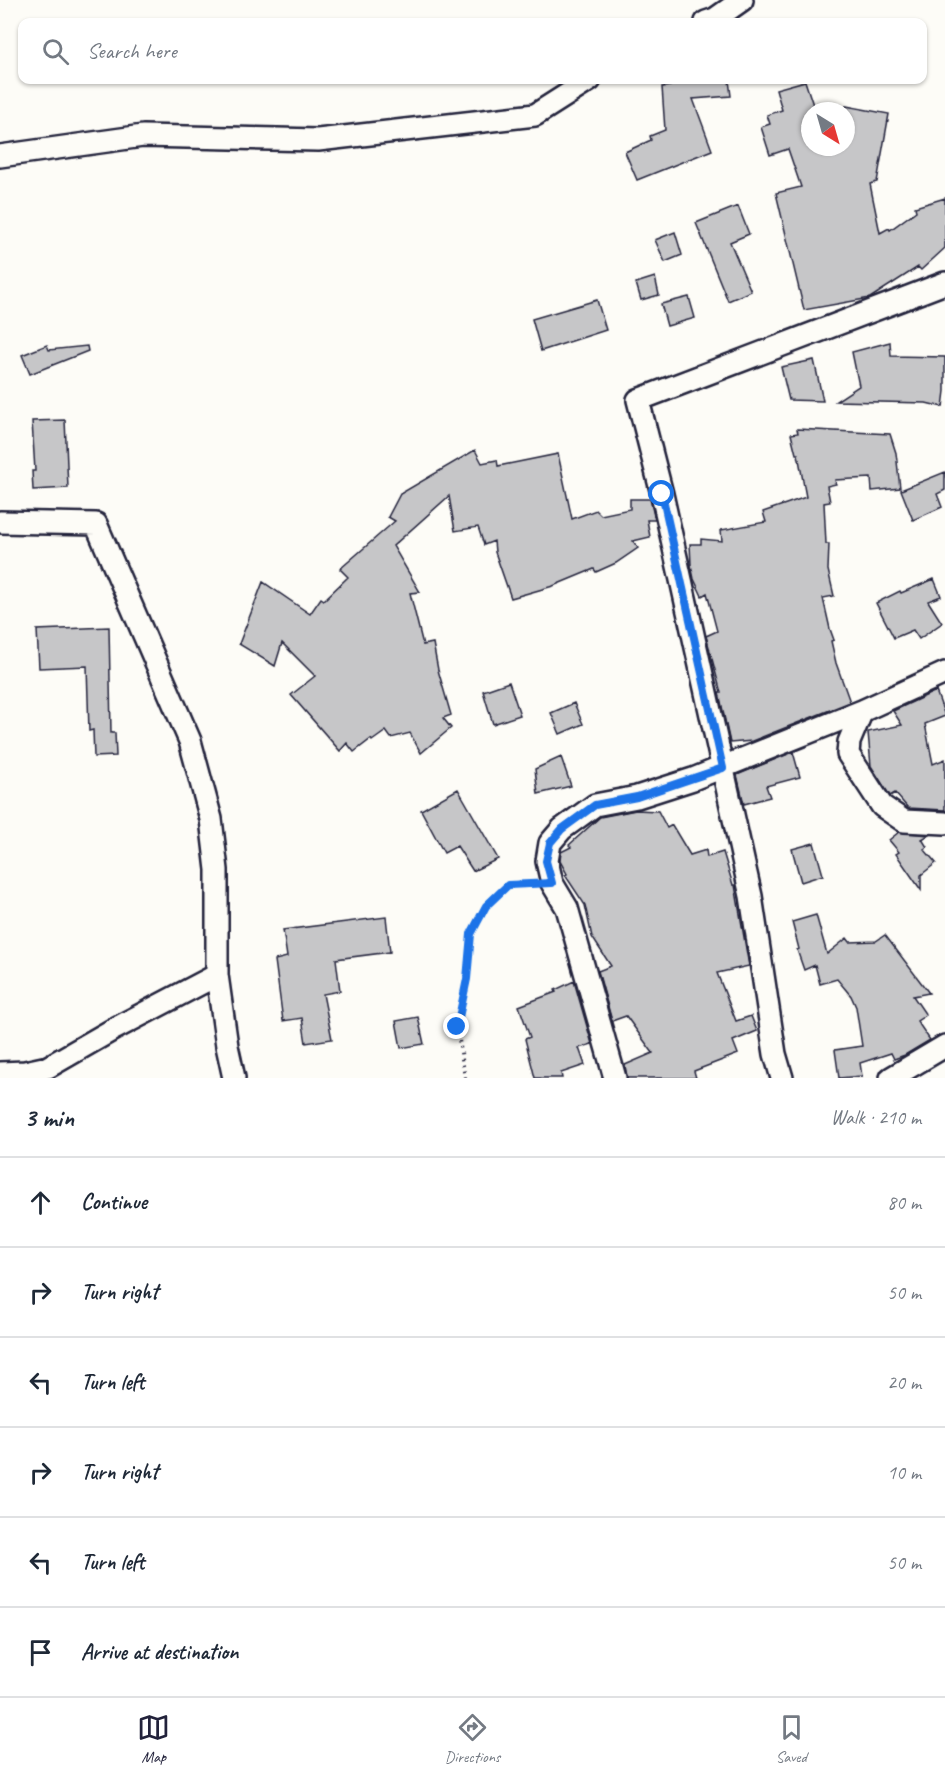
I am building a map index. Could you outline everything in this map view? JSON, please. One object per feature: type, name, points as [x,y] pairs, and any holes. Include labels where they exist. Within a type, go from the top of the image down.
[{"type":"street","points":[[716,18],[742,0]]},
{"type":"street","points":[[0,156],[143,136],[318,140],[535,115],[584,84]]},
{"type":"street","points":[[782,1078],[775,1054],[751,896],[662,494],[638,400],[945,283]]},
{"type":"street","points":[[0,522],[96,524],[190,741],[211,819],[217,870],[217,975],[226,1046],[234,1078]]},
{"type":"street","points":[[615,1078],[567,908],[552,883],[546,861],[550,843],[562,829],[595,805],[637,797],[723,768],[862,711],[945,673]]},
{"type":"street","points":[[862,711],[849,742],[848,754],[882,806],[904,821],[945,823]]},
{"type":"street","points":[[0,1073],[25,1072],[48,1067],[114,1029],[217,975]]},
{"type":"street","points":[[891,1078],[945,1046]]},
{"type":"path","points":[[465,1078],[457,1027],[467,979],[471,934],[486,906],[508,885],[552,883]]},
{"type":"building","points":[[670,84],[730,84],[731,96],[693,99],[712,150],[637,180],[625,152],[651,140],[650,136],[665,130],[662,87],[670,86]]},
{"type":"building","points":[[794,84],[806,84],[812,102],[801,102],[801,156],[855,156],[855,108],[889,114],[877,182],[870,184],[880,233],[889,228],[890,230],[916,211],[915,207],[945,198],[945,248],[921,270],[918,267],[870,298],[804,310],[776,193],[801,187],[788,149],[770,155],[761,127],[770,124],[767,115],[782,110],[776,89]]},
{"type":"building","points":[[738,206],[749,234],[730,242],[751,291],[728,301],[696,223]]},
{"type":"building","points":[[675,232],[682,255],[665,262],[655,240]]},
{"type":"building","points":[[655,277],[659,295],[641,300],[636,283]]},
{"type":"building","points":[[689,297],[695,318],[667,326],[661,304]]},
{"type":"building","points":[[597,300],[606,330],[541,351],[532,319]]},
{"type":"building","points":[[890,342],[891,356],[945,357],[943,407],[926,403],[836,401],[859,386],[852,352]]},
{"type":"building","points":[[47,345],[49,350],[87,346],[88,351],[30,374],[22,355]]},
{"type":"building","points":[[814,360],[823,401],[789,400],[781,367]]},
{"type":"building","points":[[65,420],[68,488],[33,490],[32,471],[35,471],[32,421]]},
{"type":"building","points":[[797,429],[890,434],[896,453],[900,488],[872,491],[871,478],[835,480],[836,484],[827,486],[830,502],[824,503],[826,544],[829,544],[828,570],[834,596],[823,598],[834,640],[831,641],[836,663],[850,702],[752,741],[730,743],[719,693],[721,693],[706,636],[717,631],[707,593],[702,596],[694,579],[690,544],[701,544],[701,539],[722,541],[721,530],[766,522],[763,512],[806,497],[798,454],[796,454],[791,434],[798,433]]},
{"type":"building","points":[[475,450],[482,463],[497,460],[498,466],[558,454],[572,519],[596,510],[601,515],[630,509],[630,499],[650,499],[655,520],[647,520],[650,537],[633,541],[638,548],[616,563],[596,572],[594,569],[553,586],[511,598],[495,552],[494,541],[484,545],[478,527],[455,531],[449,496],[393,546],[420,592],[410,593],[423,645],[433,643],[451,715],[443,718],[451,728],[421,753],[410,733],[391,738],[386,731],[354,752],[347,743],[340,751],[291,695],[315,676],[282,643],[275,666],[239,644],[263,582],[310,614],[321,598],[324,600],[348,577],[340,569],[395,521],[388,517],[400,494]]},
{"type":"building","points":[[945,472],[945,490],[937,494],[942,507],[913,520],[901,490]]},
{"type":"building","points":[[934,579],[941,596],[928,601],[942,623],[919,639],[913,630],[894,638],[876,603],[900,591],[901,593]]},
{"type":"building","points":[[109,627],[111,733],[115,733],[116,756],[94,757],[93,730],[89,731],[87,666],[39,668],[37,630]]},
{"type":"building","points":[[509,682],[520,715],[493,724],[483,691]]},
{"type":"building","points":[[936,691],[945,716],[925,724],[933,764],[945,759],[945,810],[908,808],[895,793],[890,796],[871,766],[868,732],[902,725],[893,711]]},
{"type":"building","points":[[574,703],[583,724],[560,734],[551,713]]},
{"type":"building","points":[[793,752],[800,777],[766,786],[770,797],[744,804],[737,775]]},
{"type":"building","points":[[561,757],[571,786],[538,794],[535,769]]},
{"type":"building","points":[[458,789],[498,859],[473,871],[457,846],[444,853],[421,810]]},
{"type":"building","points":[[636,810],[658,811],[667,828],[672,825],[690,855],[706,850],[707,857],[723,852],[733,885],[735,885],[749,966],[717,973],[736,1021],[751,1016],[757,1031],[733,1041],[738,1054],[694,1071],[696,1078],[627,1078],[625,1065],[653,1053],[626,1016],[612,1021],[598,971],[611,966],[592,937],[585,905],[565,875],[567,874],[560,861],[561,852],[571,847],[569,845],[600,817]]},
{"type":"building","points":[[899,832],[929,835],[922,839],[927,847],[924,849],[936,863],[921,875],[921,890],[896,854],[899,852],[889,840]]},
{"type":"building","points":[[814,843],[823,875],[801,882],[792,849]]},
{"type":"building","points":[[816,915],[827,954],[847,938],[850,942],[876,941],[885,935],[929,993],[913,996],[926,1015],[917,1021],[930,1040],[894,1059],[891,1053],[860,1063],[862,1076],[839,1078],[835,1050],[862,1046],[856,1007],[851,996],[837,979],[820,984],[815,965],[804,970],[797,950],[799,949],[792,922]]},
{"type":"building","points":[[386,917],[390,952],[336,959],[340,991],[323,994],[332,1039],[306,1043],[302,1018],[283,1021],[275,960],[287,957],[283,930]]},
{"type":"building","points":[[574,981],[592,1044],[579,1048],[585,1065],[561,1073],[562,1078],[535,1078],[525,1039],[530,1037],[519,1006],[556,992],[555,990]]},
{"type":"building","points":[[418,1017],[424,1044],[401,1048],[396,1021]]},
{"type":"route","points":[[457,1027],[467,979],[471,934],[486,906],[508,885],[552,883],[546,861],[550,843],[562,829],[595,805],[637,797],[723,768],[662,494]]}]
